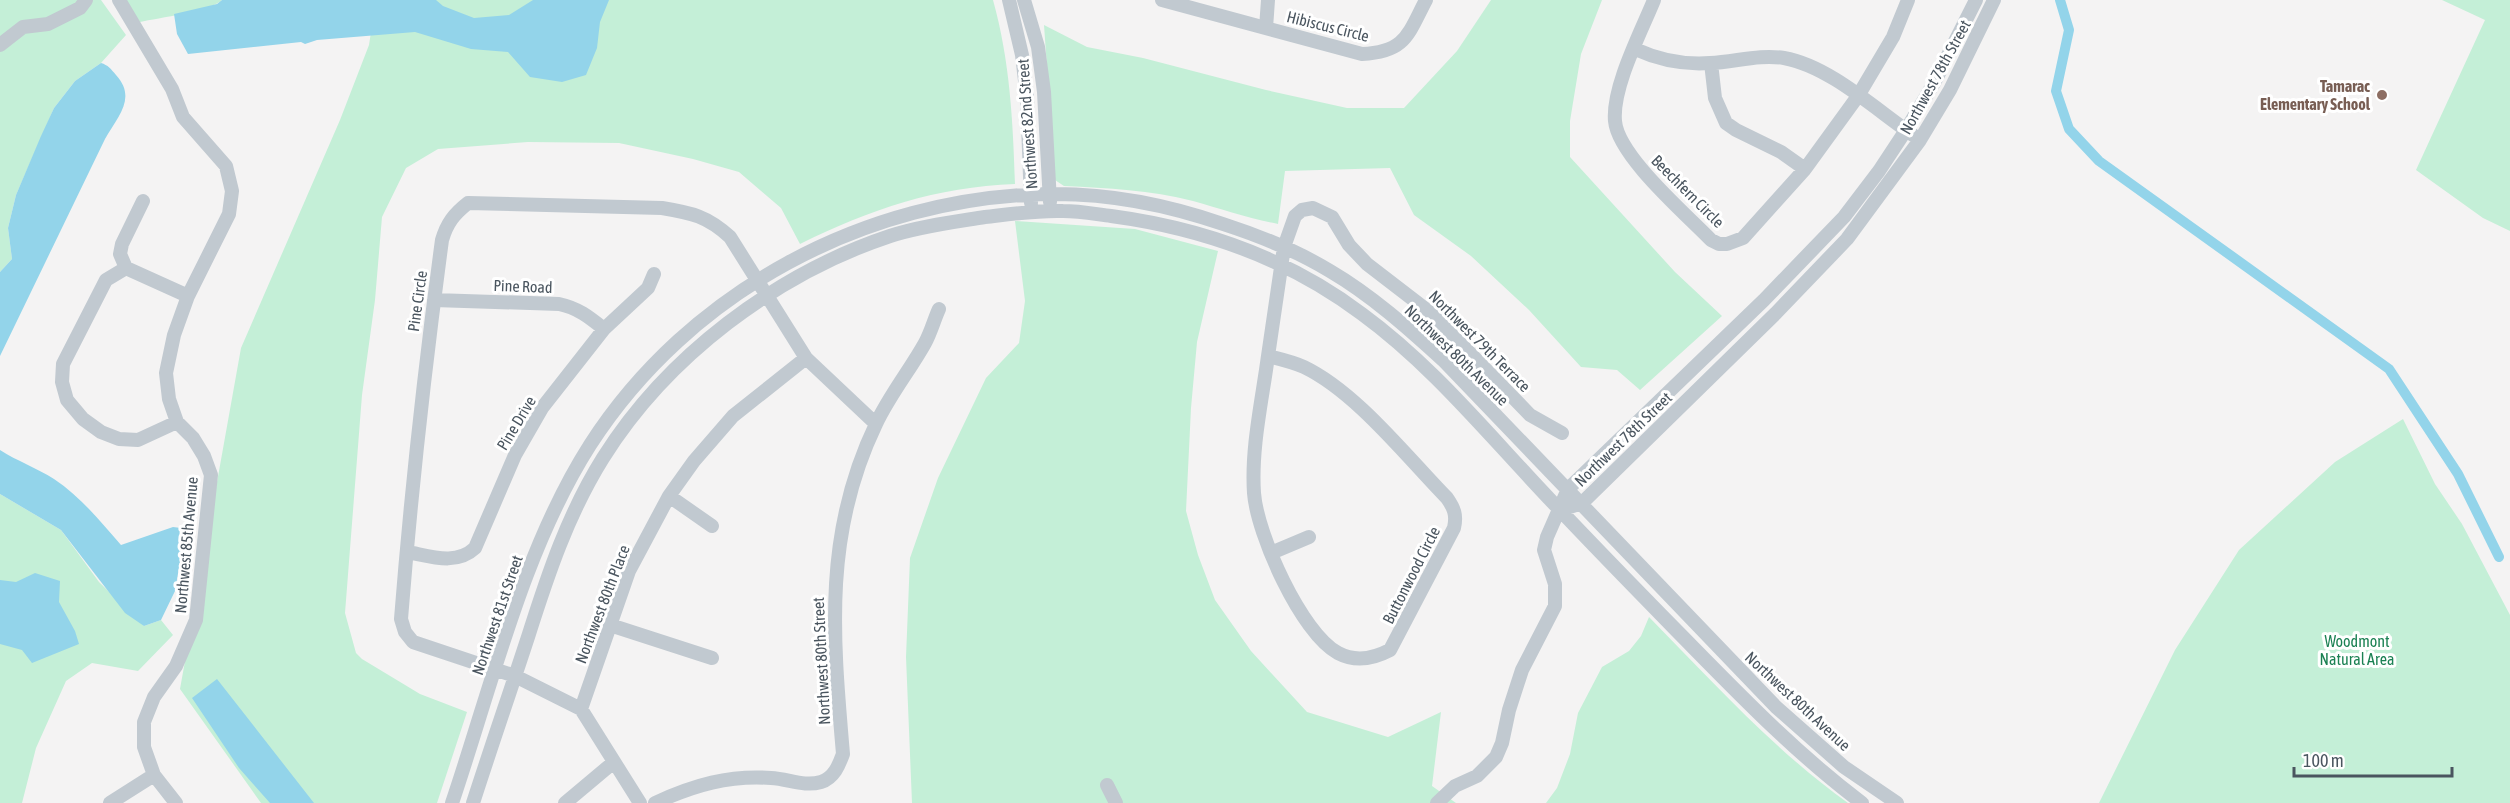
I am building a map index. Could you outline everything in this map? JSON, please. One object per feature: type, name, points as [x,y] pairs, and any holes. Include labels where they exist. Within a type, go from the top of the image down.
[{"type":"street","points":[[0,45],[23,27],[48,24],[80,8],[86,0]]},
{"type":"street","points":[[119,0],[172,89],[183,117],[226,166],[232,191],[229,214],[188,296],[174,335],[166,373],[169,399],[177,422],[138,440],[119,439],[101,432],[83,419],[67,400],[62,382],[63,364],[106,280],[126,268]]},
{"type":"street","name":"Northwest 82nd Street","points":[[1009,0],[1022,54],[1027,98],[1032,212]]},
{"type":"street","name":"Northwest 82nd Street","points":[[1024,0],[1038,47],[1044,92],[1048,194],[1051,211]]},
{"type":"street","name":"Hibiscus Circle","points":[[1162,0],[1362,54],[1379,53],[1404,42],[1426,0]]},
{"type":"street","points":[[1266,28],[1268,0]]},
{"type":"street","name":"Beechfern Circle","points":[[1654,0],[1619,86],[1615,119],[1617,133],[1635,162],[1711,240],[1719,244],[1727,244],[1743,238],[1804,169],[1858,96],[1893,37],[1908,0]]},
{"type":"street","name":"Northwest 78th Street","points":[[1560,510],[1568,489],[1811,252],[1851,208],[1906,130],[1934,83],[1976,0]]},
{"type":"street","name":"Northwest 78th Street","points":[[1560,510],[1582,503],[1816,273],[1847,239],[1920,140],[1950,90],[1994,0]]},
{"type":"street","points":[[1635,49],[1658,59],[1690,64],[1757,57],[1798,61],[1820,71],[1920,140]]},
{"type":"street","points":[[1711,63],[1715,98],[1726,123],[1781,152],[1804,169]]},
{"type":"street","name":"Northwest 80th Avenue","points":[[591,445],[622,402],[663,356],[707,317],[756,280],[813,249],[882,221],[938,207],[998,198],[1048,194],[1143,203],[1184,212],[1243,230],[1284,247],[1330,271],[1413,333],[1582,503],[1776,707],[1844,767],[1897,803]]},
{"type":"street","points":[[143,201],[122,244],[120,254],[126,268],[188,296]]},
{"type":"street","name":"Pine Circle","points":[[581,709],[515,676],[413,642],[405,632],[401,619],[414,465],[434,300],[446,226],[455,213],[468,203],[662,208],[691,212],[713,221],[730,237],[765,297],[806,358],[876,424]]},
{"type":"street","name":"Northwest 79th Terrace","points":[[1280,265],[1295,216],[1302,210],[1313,207],[1332,217],[1349,245],[1367,264],[1432,314],[1530,415],[1562,433]]},
{"type":"street","name":"Northwest 80th Avenue","points":[[515,676],[556,553],[578,501],[606,454],[636,413],[690,355],[719,328],[765,297],[822,264],[891,236],[947,223],[1032,212],[1070,211],[1129,219],[1190,231],[1238,247],[1321,286],[1362,314],[1400,344],[1431,373],[1560,510],[1777,733],[1862,803]]},
{"type":"street","name":"Buttonwood Circle","points":[[1268,356],[1302,366],[1324,378],[1346,396],[1454,508],[1456,519],[1454,528],[1397,639],[1390,650],[1377,657],[1362,659],[1345,656],[1318,638],[1283,579],[1260,523],[1254,495],[1254,459],[1280,265]]},
{"type":"street","name":"Pine Drive","points":[[406,552],[455,559],[466,556],[475,548],[515,455],[542,408],[604,329],[648,288],[654,274]]},
{"type":"street","name":"Pine Road","points":[[434,300],[559,304],[574,307],[604,329]]},
{"type":"street","name":"Northwest 80th Street","points":[[656,803],[685,789],[712,781],[741,777],[774,778],[808,784],[824,781],[837,770],[843,754],[834,639],[834,584],[841,526],[855,477],[876,424],[927,341],[939,309]]},
{"type":"street","name":"Northwest 80th Place","points":[[581,709],[629,571],[669,496],[694,461],[733,416],[806,358]]},
{"type":"street","name":"Northwest 85th Avenue","points":[[176,803],[154,774],[144,747],[144,722],[154,697],[176,666],[196,620],[211,476],[204,456],[177,422]]},
{"type":"street","name":"Northwest 81st Street","points":[[452,803],[544,531],[591,445]]},
{"type":"street","points":[[669,496],[712,526]]},
{"type":"street","points":[[1437,803],[1455,786],[1477,776],[1496,757],[1502,743],[1509,710],[1522,670],[1555,606],[1555,584],[1544,550],[1547,537],[1560,510]]},
{"type":"street","points":[[1271,553],[1309,537]]},
{"type":"street","points":[[610,625],[712,658]]},
{"type":"street","points":[[473,803],[515,676]]},
{"type":"street","points":[[581,709],[640,803]]},
{"type":"street","points":[[565,803],[614,762]]},
{"type":"street","points":[[110,803],[154,774]]},
{"type":"street","points":[[1107,785],[1116,803]]},
{"type":"green space","points":[[0,0],[101,0],[126,35],[101,63],[75,81],[54,108],[16,195],[8,228],[12,259],[0,272]]},
{"type":"green space","points":[[124,0],[222,0],[196,11],[140,22]]},
{"type":"green space","points":[[376,0],[993,0],[1007,68],[1012,114],[1015,184],[958,190],[904,202],[852,220],[800,244],[781,208],[739,172],[693,159],[619,143],[528,142],[438,149],[406,168],[382,217],[375,300],[362,395],[345,613],[356,653],[362,659],[420,694],[467,712],[437,803],[261,803],[180,689],[241,348],[340,120],[369,45]]},
{"type":"green space","points":[[1491,0],[1602,0],[1581,54],[1570,121],[1570,157],[1675,272],[1722,316],[1640,390],[1617,370],[1581,367],[1529,310],[1471,256],[1414,215],[1390,168],[1285,171],[1278,224],[1177,197],[1129,190],[1064,186],[1055,180],[1044,25],[1087,47],[1143,58],[1266,90],[1347,108],[1404,108],[1457,51]]},
{"type":"green space","points":[[2442,0],[2510,0],[2510,231],[2483,218],[2416,170],[2485,20]]},
{"type":"green space","points":[[1015,221],[1135,229],[1218,251],[1197,342],[1186,511],[1198,555],[1215,600],[1251,651],[1307,712],[1388,737],[1441,712],[1432,786],[1456,803],[912,803],[906,657],[910,558],[938,478],[986,378],[1019,343],[1025,301]]},
{"type":"green space","name":"Woodmont Natural Area","points":[[2403,419],[2435,484],[2462,524],[2510,615],[2510,803],[2099,803],[2175,650],[2239,550],[2335,462]]},
{"type":"green space","points":[[0,494],[61,530],[99,582],[144,626],[161,620],[173,635],[138,671],[92,663],[66,681],[36,748],[22,803],[0,803]]},
{"type":"green space","points":[[1649,617],[1769,738],[1848,803],[1546,803],[1557,788],[1570,754],[1578,713],[1602,667],[1629,651],[1641,636]]},
{"type":"water","points":[[222,0],[436,0],[443,6],[474,18],[509,15],[533,0],[609,0],[600,22],[597,48],[586,75],[562,82],[530,77],[508,52],[471,49],[415,32],[188,54],[177,34],[174,14],[217,4]]},
{"type":"water","points":[[101,63],[111,69],[122,83],[125,91],[123,107],[105,139],[0,356],[0,272],[12,259],[8,228],[16,195],[54,108],[75,81]]},
{"type":"water","points":[[0,450],[64,486],[90,510],[121,545],[173,527],[181,528],[185,533],[175,591],[161,620],[144,626],[125,613],[61,530],[0,494]]},
{"type":"water","points":[[35,573],[60,581],[59,602],[75,631],[79,644],[32,663],[22,650],[0,644],[0,580],[16,582]]},
{"type":"water","points":[[217,679],[314,803],[270,803],[239,768],[192,698]]},
{"type":"waterway","points":[[2060,0],[2069,30],[2056,91],[2069,129],[2099,161],[2389,369],[2458,474],[2499,557]]},
{"type":"place","name":"Tamarac Elementary School","points":[[2382,95]]}]
